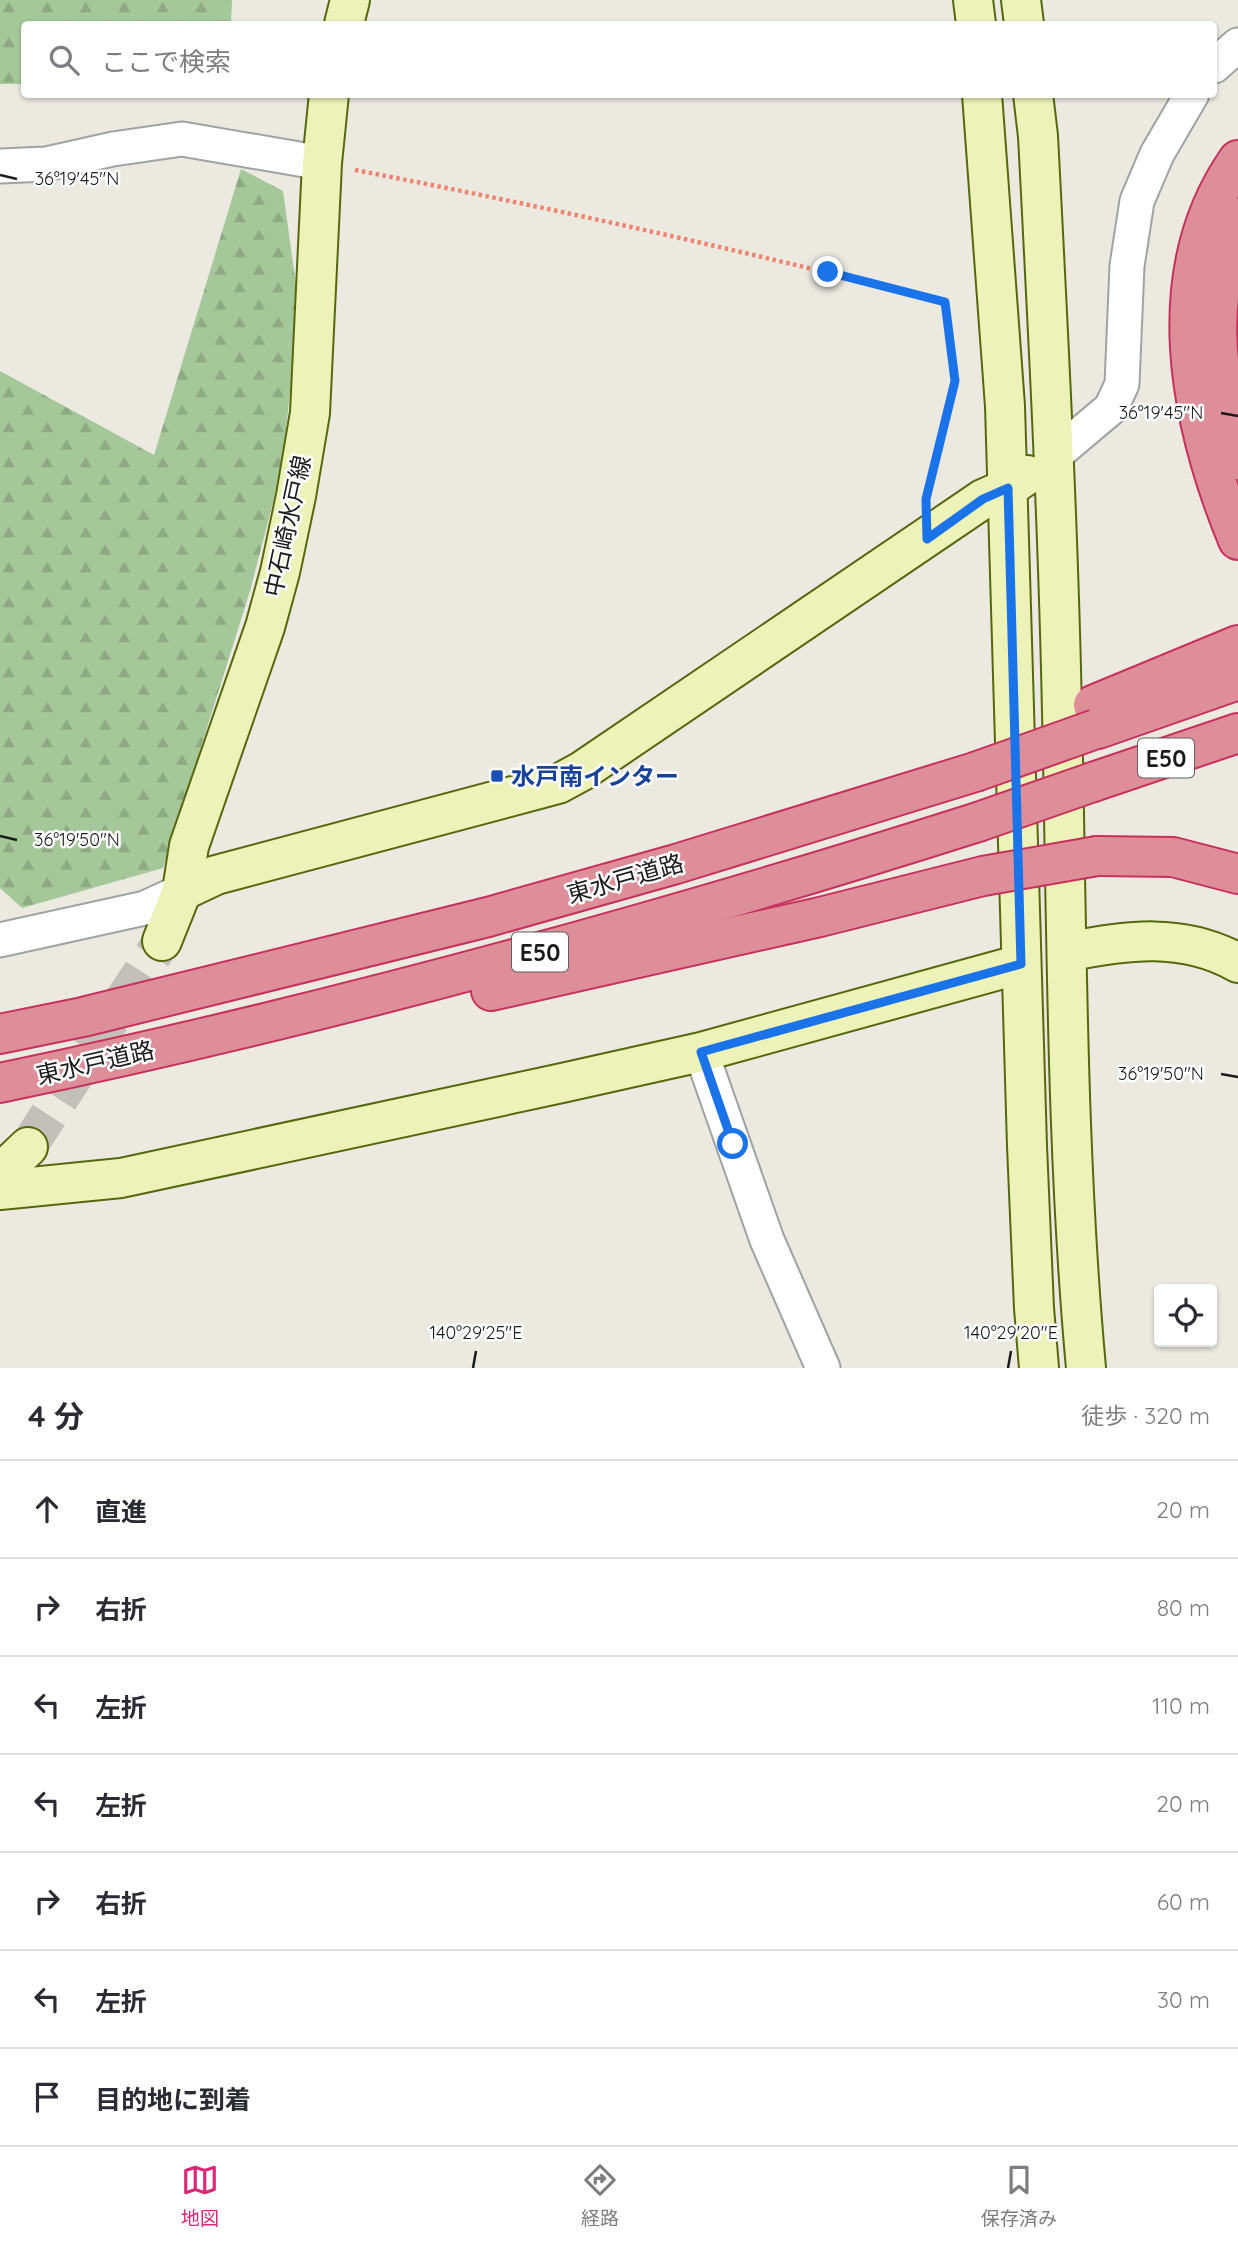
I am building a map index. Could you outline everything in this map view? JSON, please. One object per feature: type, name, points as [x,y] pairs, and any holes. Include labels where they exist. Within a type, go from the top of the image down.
[{"type":"highway","points":[[1238,160],[1224,181],[1200,241],[1193,272],[1188,343],[1202,431],[1221,499],[1238,540]]},
{"type":"highway","points":[[1238,218],[1226,249],[1220,276],[1216,338],[1220,386],[1238,460]]},
{"type":"highway","points":[[1095,717],[1238,645]]},
{"type":"highway","name":"E50","points":[[1095,717],[1238,680]]},
{"type":"highway","name":"東水戸道路","points":[[0,1034],[83,1017],[447,927],[676,864],[823,805],[977,760],[1095,717]]},
{"type":"highway","name":"東水戸道路","points":[[0,1083],[97,1063],[497,965],[813,875],[1238,733]]},
{"type":"highway","points":[[97,1063],[496,990],[820,917],[983,876],[1097,856],[1173,857],[1238,874]]},
{"type":"street","points":[[345,21],[350,0]]},
{"type":"street","points":[[974,0],[976,21]]},
{"type":"street","points":[[1021,0],[1024,21]]},
{"type":"street","points":[[1217,63],[1238,45]]},
{"type":"street","name":"中石崎水戸線","points":[[162,941],[182,891],[189,846],[265,627],[296,496],[310,413],[322,163],[329,98]]},
{"type":"street","points":[[982,98],[1003,371],[1021,964],[1034,1308],[1039,1368]]},
{"type":"street","points":[[1033,98],[1038,136],[1054,456],[1071,1149],[1086,1368]]},
{"type":"street","points":[[0,940],[145,908],[216,875],[558,784],[582,771],[983,499],[1008,488],[1054,456],[1111,408],[1122,384],[1127,267],[1137,201],[1157,154],[1190,98]]},
{"type":"street","points":[[0,166],[46,164],[113,149],[182,139],[322,163]]},
{"type":"street","points":[[1067,952],[1120,942],[1152,940],[1182,943],[1210,950],[1238,963]]},
{"type":"street","points":[[0,1191],[121,1178],[701,1052],[1021,964]]},
{"type":"street","points":[[701,1052],[767,1240],[823,1368]]},
{"type":"street","points":[[0,1174],[28,1147]]},
{"type":"path","points":[[322,163],[548,209],[804,266],[945,302],[955,381],[926,499],[927,539]]},
{"type":"green space","points":[[0,0],[232,0],[231,21],[21,21],[21,84],[0,84]]},
{"type":"green space","points":[[241,169],[283,191],[299,306],[282,468],[250,591],[163,868],[22,908],[0,888],[0,371],[154,455]]},
{"type":"tunnel","points":[[28,1147],[162,941]]},
{"type":"place","name":"水戸南インター","points":[[497,776]]},
{"type":"route","points":[[733,1144],[701,1052],[1021,964],[1008,488],[983,499],[927,539],[926,499],[955,381],[945,302],[828,272]]}]
